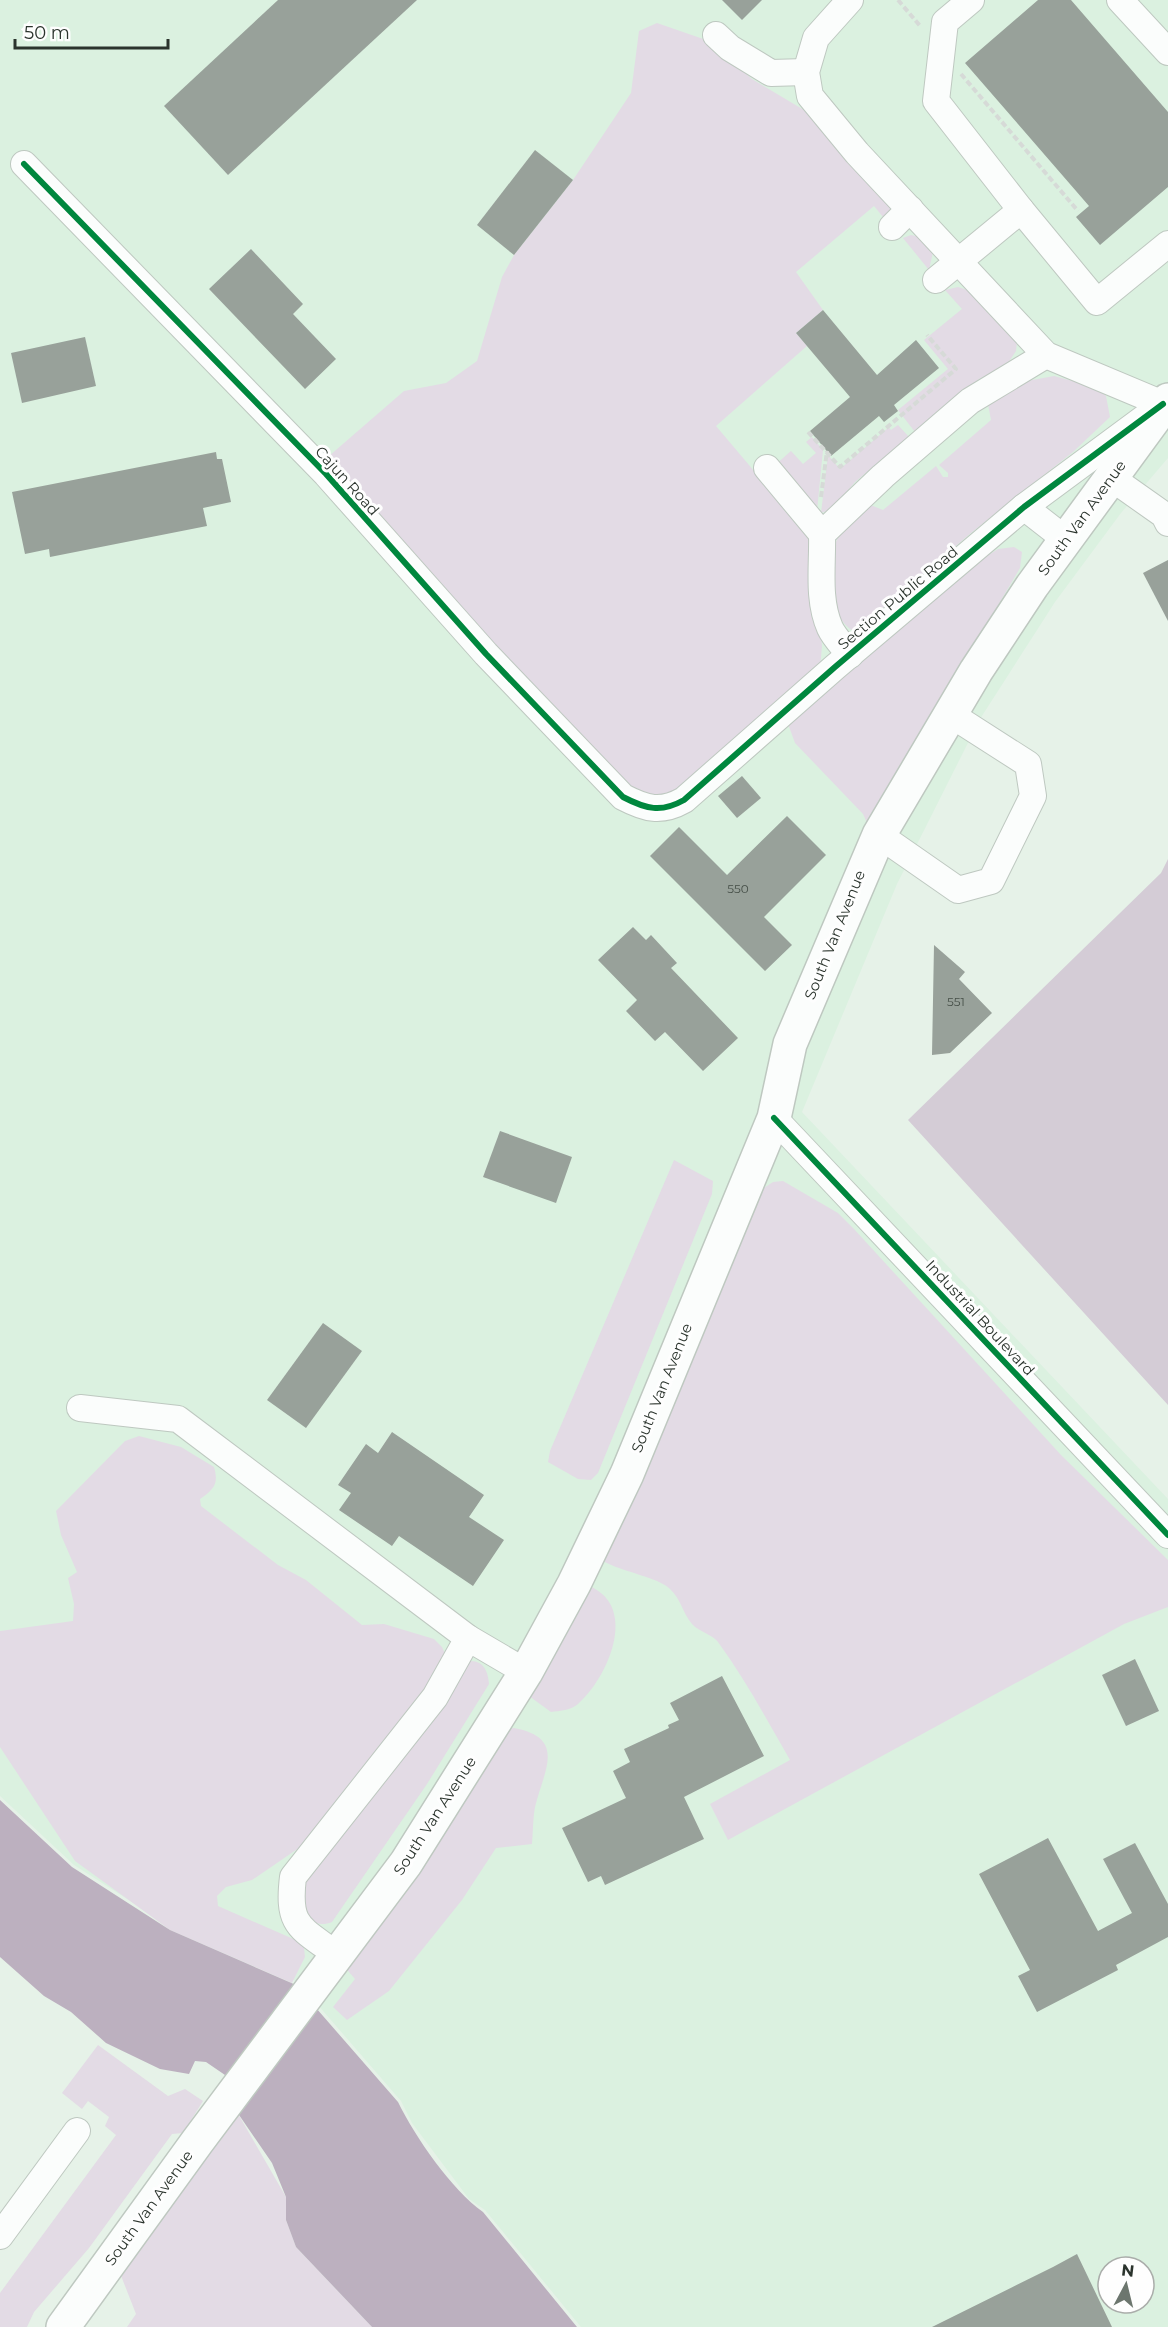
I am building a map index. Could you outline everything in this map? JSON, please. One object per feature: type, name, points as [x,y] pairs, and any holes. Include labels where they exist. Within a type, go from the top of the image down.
[{"type":"main road","name":"South Van Avenue","points":[[63,2327],[197,2142],[406,1863],[526,1672],[574,1584],[627,1474],[774,1118],[790,1044],[879,835],[950,714],[1065,539],[1113,479],[1165,402]]},
{"type":"street","points":[[850,0],[816,38],[806,72],[810,96],[857,153],[901,218],[959,261],[1046,355],[1165,402]]},
{"type":"street","points":[[971,0],[945,22],[936,101],[1021,210],[1097,302],[1168,244]]},
{"type":"street","points":[[1120,0],[1168,52]]},
{"type":"street","points":[[716,35],[730,48],[771,73],[806,72]]},
{"type":"street","name":"Cajun Road","points":[[24,164],[326,474],[486,654],[623,797],[652,810]]},
{"type":"street","points":[[936,280],[1021,210]]},
{"type":"street","points":[[819,530],[970,401],[1046,355]]},
{"type":"street","name":"Section Public Road","points":[[652,810],[665,809],[684,800],[1024,507],[1165,402]]},
{"type":"street","points":[[767,468],[819,530],[823,602],[830,629],[850,655]]},
{"type":"street","points":[[1113,479],[1164,515],[1168,523]]},
{"type":"street","points":[[1024,507],[1065,539]]},
{"type":"street","points":[[879,835],[958,890],[991,881],[1033,796],[1028,764],[950,714]]},
{"type":"street","name":"Industrial Boulevard","points":[[774,1118],[1168,1535]]},
{"type":"street","points":[[80,1408],[178,1419],[468,1638],[526,1672]]},
{"type":"street","points":[[337,1955],[297,1926],[291,1901],[294,1877],[435,1697],[468,1638]]},
{"type":"street","points":[[0,2236],[77,2131]]},
{"type":"path","points":[[898,0],[1078,211]]},
{"type":"path","points":[[808,432],[840,467],[956,369],[927,334]]},
{"type":"path","points":[[819,530],[826,451]]},
{"type":"shaded area","points":[[0,0],[1168,0],[1168,458],[1121,513],[1055,602],[980,719],[897,884],[802,1112],[1168,1499],[1168,2327],[581,2327],[485,2210],[469,2199],[412,2123],[401,2101],[298,1982],[171,1927],[74,1865],[0,1796]]},
{"type":"shaded area","points":[[657,23],[709,41],[752,79],[809,113],[891,203],[891,213],[883,217],[874,206],[796,272],[823,310],[796,333],[807,346],[716,426],[808,535],[812,543],[822,646],[820,668],[675,793],[665,798],[632,794],[321,463],[404,391],[446,383],[477,361],[502,277],[514,255],[573,180],[631,93],[639,31]]},
{"type":"shaded area","points":[[911,235],[920,237],[933,252],[929,270],[903,238]]},
{"type":"shaded area","points":[[958,287],[971,291],[1017,342],[1016,351],[1006,366],[979,379],[915,432],[898,410],[948,369],[924,340],[962,309],[945,290]]},
{"type":"shaded area","points":[[1054,376],[1095,387],[1106,396],[1110,417],[1073,452],[971,533],[855,632],[845,625],[833,601],[832,557],[840,533],[863,502],[883,510],[936,466],[943,477],[948,477],[948,473],[939,465],[991,420],[987,399],[1011,384]]},
{"type":"shaded area","points":[[898,425],[909,437],[855,482],[832,509],[821,513],[828,455],[840,469],[889,427],[891,430]]},
{"type":"shaded area","points":[[812,437],[823,450],[817,511],[774,466],[791,451],[803,464],[816,453],[806,442]]},
{"type":"shaded area","points":[[1014,547],[1022,552],[1020,568],[868,825],[863,814],[795,743],[788,724],[976,563],[998,549]]},
{"type":"shaded area","points":[[1168,859],[1168,1405],[908,1120],[1161,873]]},
{"type":"shaded area","points":[[674,1160],[713,1181],[712,1194],[598,1473],[591,1480],[578,1479],[548,1462],[550,1451]]},
{"type":"shaded area","points":[[783,1181],[838,1213],[1061,1455],[1168,1560],[1168,1607],[1124,1624],[728,1840],[710,1804],[790,1760],[728,1656],[715,1639],[692,1624],[674,1593],[657,1581],[603,1561],[761,1190],[773,1182]]},
{"type":"shaded area","points":[[139,1436],[181,1447],[214,1467],[216,1478],[214,1486],[200,1499],[201,1506],[278,1565],[306,1580],[362,1625],[384,1624],[434,1639],[442,1647],[446,1656],[437,1680],[312,1839],[252,1880],[226,1887],[217,1896],[218,1906],[298,1941],[304,1948],[305,1957],[292,1983],[170,1930],[75,1861],[0,1747],[0,1631],[73,1621],[74,1604],[68,1578],[77,1572],[61,1535],[56,1511],[125,1441]]},
{"type":"shaded area","points":[[589,1586],[604,1596],[613,1610],[616,1626],[614,1643],[608,1661],[589,1693],[572,1708],[551,1712],[529,1696]]},
{"type":"shaded area","points":[[469,1661],[482,1665],[488,1675],[489,1684],[427,1784],[332,1922],[322,1924],[314,1922],[301,1909],[305,1873]]},
{"type":"shaded area","points":[[514,1728],[541,1739],[548,1757],[535,1807],[532,1844],[496,1848],[462,1900],[389,1991],[347,2020],[333,2007],[355,1979],[343,1965],[503,1730]]},
{"type":"shaded area","points":[[0,1800],[72,1867],[170,1930],[296,1985],[398,2102],[414,2131],[447,2177],[483,2212],[577,2327],[372,2327],[296,2247],[286,2220],[286,2197],[272,2163],[237,2112],[225,2075],[206,2062],[195,2061],[189,2074],[160,2069],[106,2043],[71,2012],[44,1996],[0,1957]]},
{"type":"shaded area","points":[[98,2045],[168,2096],[185,2089],[203,2101],[183,2133],[172,2134],[89,2248],[34,2312],[27,2327],[0,2327],[0,2293],[116,2135],[105,2126],[109,2117],[88,2101],[82,2109],[62,2093]]},
{"type":"shaded area","points":[[237,2112],[286,2197],[286,2220],[296,2247],[372,2327],[127,2327],[136,2314],[118,2268]]},
{"type":"building","points":[[278,0],[417,0],[228,175],[164,106]]},
{"type":"building","points":[[722,0],[762,0],[742,20]]},
{"type":"building","points":[[1038,0],[1071,0],[1168,112],[1168,187],[1100,245],[1076,217],[1089,206],[965,63]]},
{"type":"building","points":[[535,150],[573,180],[514,255],[477,225]]},
{"type":"building","points":[[251,249],[303,304],[293,314],[336,359],[305,389],[209,289]]},
{"type":"building","points":[[823,310],[877,375],[916,340],[939,368],[894,405],[898,411],[884,422],[879,416],[831,456],[810,431],[850,397],[796,333]]},
{"type":"building","points":[[85,337],[96,386],[22,403],[11,353]]},
{"type":"building","points":[[216,452],[217,459],[222,459],[231,502],[203,508],[207,526],[50,557],[49,549],[25,554],[12,492]]},
{"type":"building","points":[[1168,560],[1168,621],[1143,573]]},
{"type":"building","points":[[742,776],[761,798],[737,818],[718,796]]},
{"type":"building","points":[[787,816],[826,855],[764,917],[792,945],[765,971],[650,856],[679,827],[727,875]]},
{"type":"building","points":[[633,927],[646,940],[651,935],[677,963],[671,968],[738,1038],[703,1071],[665,1032],[655,1041],[626,1011],[637,1000],[598,960]]},
{"type":"building","points":[[934,945],[965,972],[959,979],[992,1013],[950,1053],[932,1055]]},
{"type":"building","points":[[500,1131],[572,1157],[556,1203],[483,1177]]},
{"type":"building","points":[[323,1323],[362,1351],[306,1428],[267,1400]]},
{"type":"building","points":[[392,1432],[484,1495],[469,1517],[504,1540],[473,1586],[399,1536],[392,1546],[339,1510],[351,1493],[338,1485],[366,1444],[378,1453]]},
{"type":"building","points":[[1135,1659],[1159,1711],[1126,1726],[1102,1675]]},
{"type":"building","points":[[722,1676],[764,1756],[684,1797],[704,1839],[605,1885],[601,1876],[588,1882],[562,1828],[626,1798],[613,1771],[630,1762],[624,1749],[669,1728],[668,1725],[679,1720],[670,1703]]},
{"type":"building","points":[[1048,1838],[1098,1931],[1132,1913],[1103,1859],[1135,1843],[1168,1904],[1168,1937],[1116,1965],[1118,1970],[1037,2012],[1018,1976],[1030,1970],[979,1874]]},
{"type":"building","points":[[1077,2254],[1096,2294],[1096,2315],[1106,2315],[1112,2327],[932,2327]]},
{"type":"cycle path","points":[[24,164],[326,474],[486,654],[623,797],[646,807],[668,807],[684,800],[835,667],[1024,507],[1163,404]]},
{"type":"cycle path","points":[[774,1118],[1168,1535]]}]
